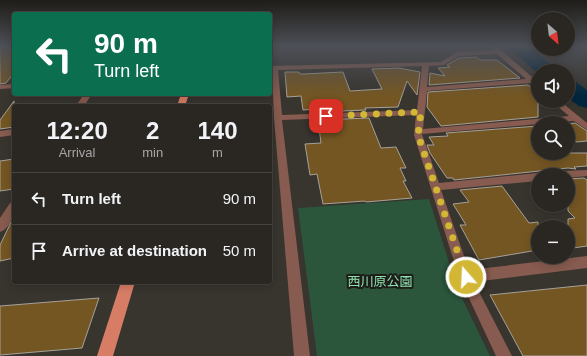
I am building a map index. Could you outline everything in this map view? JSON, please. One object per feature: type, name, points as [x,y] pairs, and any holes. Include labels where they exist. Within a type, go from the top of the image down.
[{"type":"main road","points":[[105,356],[127,284]]},
{"type":"street","points":[[302,356],[273,68],[442,64],[444,63]]},
{"type":"street","points":[[511,63],[531,80]]},
{"type":"street","points":[[426,64],[418,132],[466,277],[504,356]]},
{"type":"street","points":[[424,89],[531,84]]},
{"type":"street","points":[[0,87],[12,86]]},
{"type":"street","points":[[563,108],[572,116]]},
{"type":"street","points":[[278,118],[421,112]]},
{"type":"street","points":[[575,119],[587,127]]},
{"type":"street","points":[[418,132],[531,122]]},
{"type":"street","points":[[0,134],[12,132]]},
{"type":"street","points":[[575,174],[587,173]]},
{"type":"street","points":[[435,187],[531,178]]},
{"type":"street","points":[[0,227],[8,210]]},
{"type":"street","points":[[466,277],[587,262]]},
{"type":"green space","name":"西川原公園","points":[[429,199],[457,288],[490,356],[317,356],[298,208]]},
{"type":"building","points":[[0,63],[12,63],[12,76],[6,83],[0,84]]},
{"type":"building","points":[[451,63],[500,63],[520,78],[429,85],[430,73],[445,76],[438,68],[450,67],[447,65]]},
{"type":"building","points":[[399,68],[420,72],[417,95],[407,81],[398,107],[317,112],[317,109],[303,110],[301,96],[287,97],[285,72],[299,72],[300,74],[303,74],[343,72],[350,91],[382,89],[372,69]]},
{"type":"building","points":[[528,85],[531,87],[531,108],[538,108],[538,116],[441,126],[427,107],[428,92]]},
{"type":"building","points":[[14,101],[14,104],[12,104],[12,127],[0,129],[0,120]]},
{"type":"building","points":[[369,118],[381,148],[396,147],[406,168],[400,168],[406,181],[403,181],[412,198],[323,204],[317,174],[310,175],[305,144],[321,143],[318,120]]},
{"type":"building","points":[[575,123],[587,131],[587,141],[576,142]]},
{"type":"building","points":[[531,127],[531,160],[575,160],[575,153],[587,153],[587,166],[574,167],[575,168],[531,168],[531,172],[454,180],[453,178],[447,178],[430,153],[427,145],[434,145],[429,137],[448,136],[446,133]]},
{"type":"building","points":[[12,159],[12,189],[0,191],[0,161]]},
{"type":"building","points":[[584,178],[587,180],[587,246],[575,248],[575,220],[568,219],[575,218],[569,212],[575,212],[575,179]]},
{"type":"building","points":[[502,186],[529,223],[531,223],[531,251],[479,260],[460,225],[466,225],[453,204],[469,202],[460,190]]},
{"type":"building","points":[[12,220],[12,258],[0,261],[0,245]]},
{"type":"building","points":[[587,285],[587,356],[523,356],[490,295]]},
{"type":"building","points":[[99,298],[82,348],[0,355],[0,306]]},
{"type":"waterway","points":[[575,92],[587,101]]},
{"type":"route","points":[[326,116],[421,112],[418,135],[466,277]]}]
